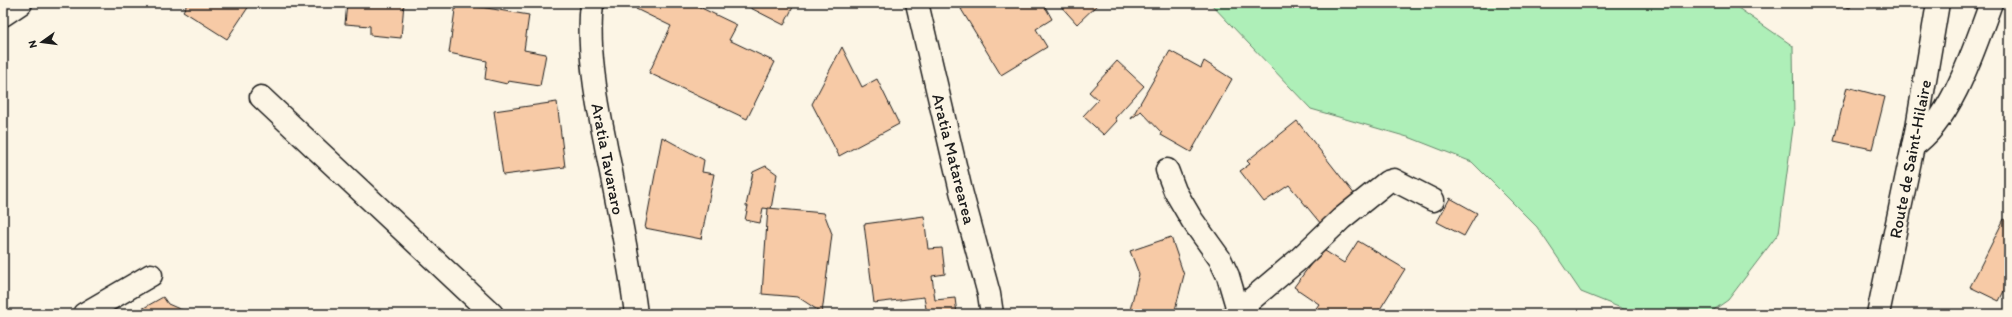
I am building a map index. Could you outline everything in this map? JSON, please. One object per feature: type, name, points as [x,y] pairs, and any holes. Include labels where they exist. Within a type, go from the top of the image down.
[{"type":"main road","points":[[3,15],[21,3]]},
{"type":"main road","name":"Aratia Tavararo","points":[[592,3],[591,18],[596,95],[631,276],[636,314]]},
{"type":"main road","name":"Aratia Matarearea","points":[[917,3],[961,191],[989,294],[992,314]]},
{"type":"main road","name":"Route de Saint-Hilaire","points":[[1878,314],[1913,146],[1938,3]]},
{"type":"main road","points":[[1913,146],[1924,139],[1950,102],[1972,56],[1991,3]]},
{"type":"main road","points":[[261,97],[492,314]]},
{"type":"main road","points":[[1167,170],[1175,191],[1192,220],[1220,259],[1228,276],[1236,312],[1298,260],[1341,219],[1387,182],[1394,180],[1433,200]]},
{"type":"main road","points":[[84,314],[151,275]]},
{"type":"green space","points":[[1210,3],[1731,3],[1793,46],[1794,120],[1779,233],[1728,300],[1708,314],[1636,314],[1581,292],[1537,227],[1472,162],[1411,138],[1311,109]]},
{"type":"building","points":[[188,3],[251,3],[227,39],[183,11]]},
{"type":"building","points":[[347,3],[404,3],[401,38],[370,35],[370,26],[345,24]]},
{"type":"building","points":[[456,3],[529,15],[524,50],[546,54],[540,86],[508,81],[507,84],[485,79],[487,61],[449,53]]},
{"type":"building","points":[[638,3],[691,3],[737,25],[729,40],[775,62],[747,119],[649,73],[671,26],[636,9]]},
{"type":"building","points":[[741,3],[795,3],[784,25]]},
{"type":"building","points":[[971,3],[1043,3],[1052,19],[1036,29],[1047,47],[1001,75],[961,9]]},
{"type":"building","points":[[1058,3],[1099,3],[1077,24]]},
{"type":"building","points":[[1833,3],[1852,3],[1850,8]]},
{"type":"building","points":[[842,47],[862,87],[877,79],[899,124],[839,156],[812,104]]},
{"type":"building","points":[[1170,51],[1201,68],[1204,61],[1232,79],[1191,152],[1161,135],[1162,133],[1141,111],[1131,119]]},
{"type":"building","points":[[1117,61],[1144,86],[1115,118],[1117,121],[1104,135],[1083,116],[1098,100],[1089,92]]},
{"type":"building","points":[[1847,87],[1885,97],[1872,149],[1834,141]]},
{"type":"building","points":[[557,102],[565,167],[503,175],[494,111]]},
{"type":"building","points":[[1297,121],[1355,195],[1321,224],[1289,185],[1264,202],[1240,171],[1250,164],[1247,161]]},
{"type":"building","points":[[662,137],[704,160],[702,172],[714,174],[701,239],[645,228]]},
{"type":"building","points":[[766,166],[777,174],[771,209],[763,208],[760,223],[745,220],[748,206],[746,206],[753,172]]},
{"type":"building","points":[[1450,198],[1477,213],[1464,236],[1437,222]]},
{"type":"building","points":[[768,208],[824,213],[832,234],[822,313],[798,297],[762,294]]},
{"type":"building","points":[[924,216],[928,249],[942,248],[945,274],[932,276],[935,300],[955,298],[957,314],[927,314],[924,297],[874,303],[864,224]]},
{"type":"building","points":[[2004,219],[2009,222],[2009,281],[1999,301],[1970,287]]},
{"type":"building","points":[[1171,237],[1184,275],[1174,314],[1129,314],[1139,274],[1130,251]]},
{"type":"building","points":[[1358,241],[1405,269],[1377,314],[1312,314],[1319,304],[1294,287],[1322,249],[1344,263]]},
{"type":"building","points":[[163,297],[168,304],[191,314],[133,314]]}]
